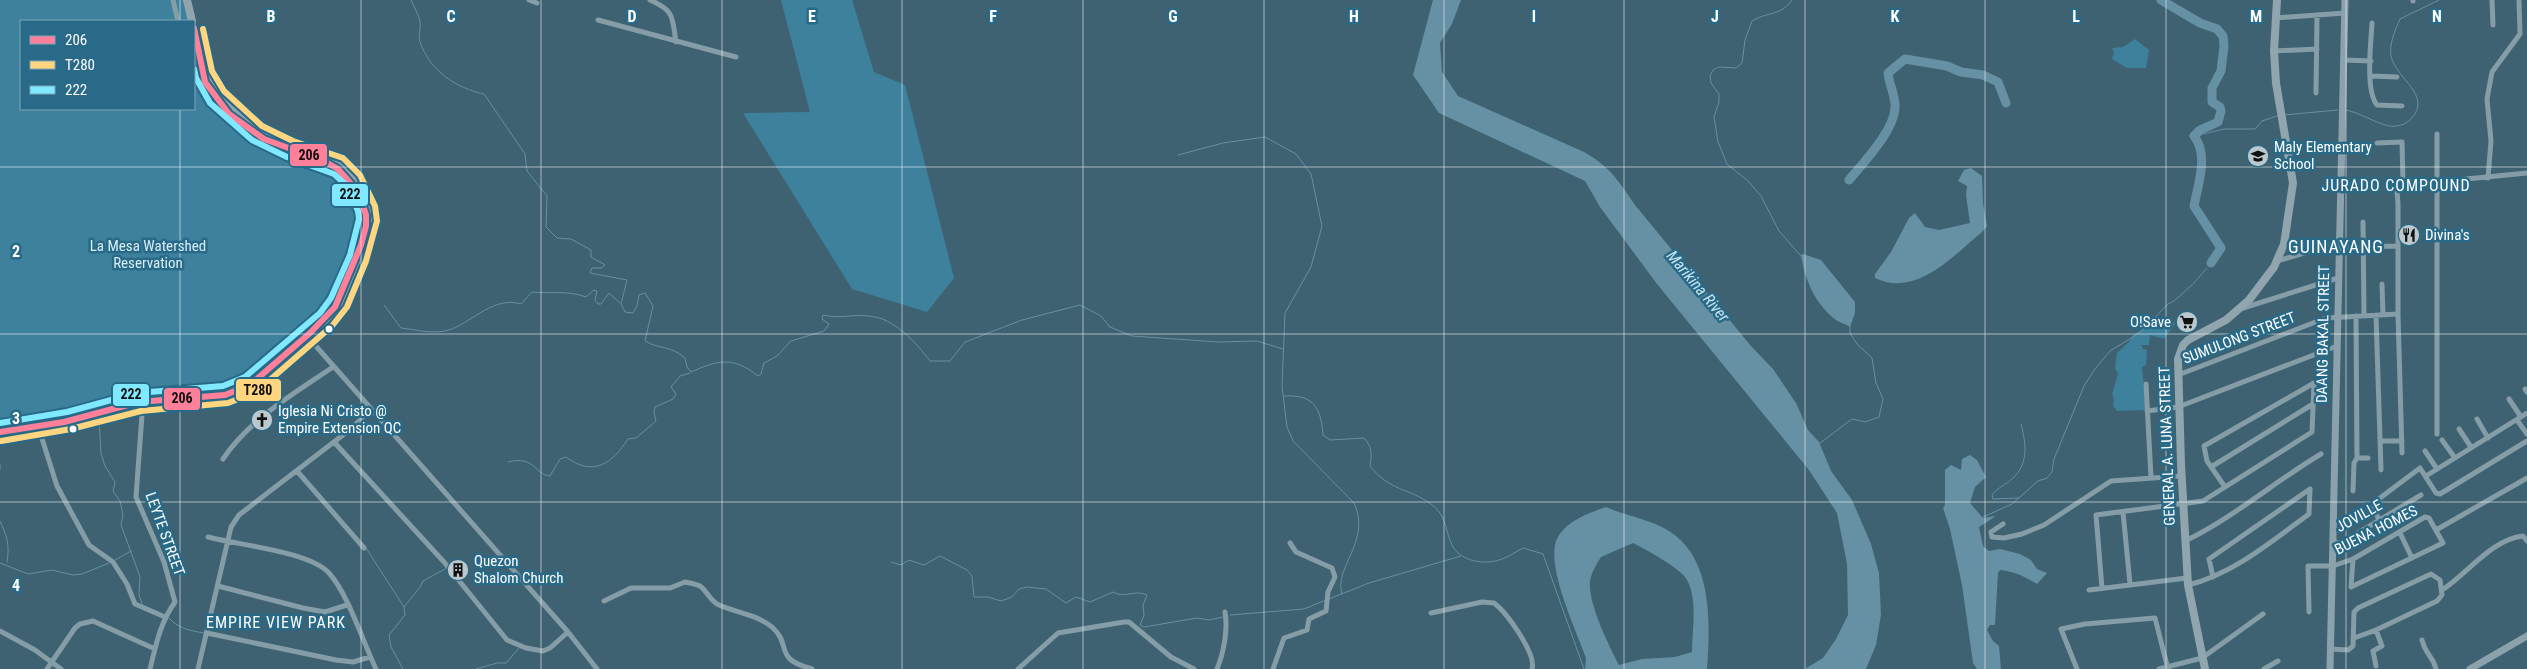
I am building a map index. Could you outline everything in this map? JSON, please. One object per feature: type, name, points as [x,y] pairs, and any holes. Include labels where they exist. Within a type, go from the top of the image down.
[{"type":"main road","points":[[188,0],[192,20]]},
{"type":"main road","name":"GENERAL A. LUNA STREET","points":[[2205,669],[2187,582],[2178,407],[2180,352],[2188,340],[2222,323],[2256,293],[2277,261],[2285,239],[2293,190],[2274,51],[2277,0]]},
{"type":"main road","points":[[0,432],[69,421],[143,401],[212,398],[240,391],[250,385],[331,315],[348,284],[358,258],[368,220],[363,197],[352,179],[339,166],[274,142],[246,124],[213,93],[201,63],[195,36]]},
{"type":"street","points":[[172,0],[178,20]]},
{"type":"street","points":[[529,0],[537,3]]},
{"type":"street","points":[[650,0],[666,7],[672,19],[676,42]]},
{"type":"street","name":"DAANG BAKAL STREET","points":[[2330,669],[2345,0]]},
{"type":"street","points":[[2492,0],[2493,25]]},
{"type":"street","points":[[2488,178],[2491,141],[2487,99],[2492,72],[2520,34],[2519,0]]},
{"type":"street","points":[[2520,14],[2527,12]]},
{"type":"street","points":[[2275,18],[2345,13]]},
{"type":"street","points":[[2316,93],[2317,15]]},
{"type":"street","points":[[598,20],[736,57]]},
{"type":"street","points":[[2372,23],[2371,76],[2373,100],[2377,105],[2402,106]]},
{"type":"street","points":[[2274,51],[2317,49]]},
{"type":"street","points":[[195,56],[201,63]]},
{"type":"street","points":[[2344,60],[2371,61]]},
{"type":"street","points":[[2371,76],[2397,77]]},
{"type":"street","points":[[2436,134],[2438,204],[2438,434]]},
{"type":"street","points":[[2377,143],[2402,142],[2404,182]]},
{"type":"street","points":[[2402,452],[2396,181],[2436,182],[2527,173]]},
{"type":"street","points":[[2363,222],[2364,316]]},
{"type":"street","points":[[2277,261],[2325,247],[2362,248],[2398,246]]},
{"type":"street","points":[[2238,310],[2338,278]]},
{"type":"street","points":[[2382,284],[2383,315]]},
{"type":"street","name":"SUMULONG STREET","points":[[2178,375],[2326,318],[2398,314]]},
{"type":"street","points":[[2376,315],[2381,470]]},
{"type":"street","points":[[2353,491],[2354,463],[2357,458],[2356,316]]},
{"type":"street","points":[[306,336],[568,632],[594,668]]},
{"type":"street","points":[[2147,411],[2178,407],[2337,346]]},
{"type":"street","points":[[223,459],[238,437],[262,416],[333,367]]},
{"type":"street","points":[[2102,588],[2096,515],[2203,501],[2312,432],[2314,383],[2204,446],[2211,467],[2225,487]]},
{"type":"street","points":[[2146,384],[2151,477]]},
{"type":"street","points":[[2509,399],[2527,434]]},
{"type":"street","name":"LEYTE STREET","points":[[143,401],[136,496],[164,562],[175,602],[165,617],[150,669]]},
{"type":"street","points":[[2211,467],[2313,404]]},
{"type":"street","points":[[198,669],[231,527],[239,515],[352,428],[370,410]]},
{"type":"street","points":[[2426,476],[2527,413]]},
{"type":"street","points":[[2477,419],[2488,438]]},
{"type":"street","points":[[38,426],[57,486],[89,544],[113,562],[127,584],[134,604],[165,617]]},
{"type":"street","points":[[2459,429],[2471,447]]},
{"type":"street","points":[[2381,441],[2402,440]]},
{"type":"street","points":[[2442,440],[2455,458]]},
{"type":"street","points":[[2379,521],[2374,506],[2377,498],[2420,468],[2436,493],[2440,494],[2527,441]]},
{"type":"street","points":[[334,442],[444,562],[507,640],[537,651],[550,648],[568,632]]},
{"type":"street","points":[[2425,451],[2437,469]]},
{"type":"street","points":[[2184,541],[2213,528],[2282,477],[2321,454]]},
{"type":"street","points":[[2357,458],[2368,458]]},
{"type":"street","points":[[297,471],[364,548]]},
{"type":"street","points":[[2003,524],[1990,534],[1994,538],[2007,538],[2044,525],[2111,481],[2181,476]]},
{"type":"street","points":[[2436,530],[2527,478]]},
{"type":"street","points":[[2089,590],[2130,584],[2187,582],[2213,577],[2260,550],[2309,514],[2310,489],[2209,558],[2213,577]]},
{"type":"street","name":"JOVILLE","points":[[2334,543],[2343,542],[2422,495]]},
{"type":"street","points":[[2123,512],[2130,584]]},
{"type":"street","name":"BUENA HOMES","points":[[2309,612],[2308,566],[2333,566],[2353,559],[2427,517],[2436,530],[2442,544],[2412,558]]},
{"type":"street","points":[[2353,559],[2351,587],[2412,558],[2400,533]]},
{"type":"street","points":[[2442,590],[2470,565],[2503,544],[2523,536],[2527,541]]},
{"type":"street","points":[[208,537],[298,557],[328,572],[347,605],[376,669]]},
{"type":"street","points":[[1273,669],[1284,638],[1307,630],[1311,617],[1325,613],[1335,572],[1321,563],[1296,552],[1290,543]]},
{"type":"street","points":[[2330,649],[2348,650],[2353,646],[2354,612],[2361,606],[2431,574],[2440,580],[2442,595],[2437,601],[2376,630],[2354,638]]},
{"type":"street","points":[[604,601],[631,588],[670,588],[685,582],[692,584],[701,587],[713,602],[765,622],[775,630],[789,660],[794,664],[812,669]]},
{"type":"street","points":[[218,586],[325,612],[347,605]]},
{"type":"street","points":[[1431,613],[1482,602],[1494,602],[1509,619],[1527,648],[1533,659],[1532,669]]},
{"type":"street","points":[[1218,669],[1222,657],[1226,622],[1225,612]]},
{"type":"street","points":[[2159,669],[2202,658],[2263,614]]},
{"type":"street","points":[[2077,669],[2062,629],[2085,624],[2155,618],[2167,668]]},
{"type":"street","points":[[47,669],[75,628],[80,624],[93,621],[155,649]]},
{"type":"street","points":[[1018,669],[1058,633],[1124,622],[1128,622],[1149,637],[1171,657],[1194,669]]},
{"type":"street","points":[[0,630],[35,650],[61,669]]},
{"type":"street","points":[[2376,630],[2382,646],[2373,651],[2376,666]]},
{"type":"street","points":[[207,633],[336,660],[353,662],[370,658]]},
{"type":"street","points":[[2470,669],[2527,636]]},
{"type":"street","points":[[2422,640],[2425,654],[2433,659],[2436,669]]},
{"type":"street","points":[[2264,669],[2278,661]]},
{"type":"green space","name":"La Mesa Watershed Reservation","points":[[0,0],[188,0],[192,20],[20,20],[20,110],[195,110],[195,33],[201,63],[229,114],[246,127],[330,163],[351,181],[364,205],[365,232],[335,307],[240,391],[119,407],[0,432]]},
{"type":"green space","points":[[781,0],[852,0],[874,72],[905,85],[954,278],[927,312],[852,289],[743,113],[810,112]]},
{"type":"green space","points":[[2135,39],[2149,50],[2146,68],[2127,68],[2112,59],[2114,53],[2112,48],[2123,47]]},
{"type":"green space","points":[[2159,318],[2168,318],[2175,324],[2164,339],[2150,335],[2149,345],[2141,345],[2143,349],[2147,350],[2146,365],[2142,367],[2146,410],[2117,411],[2113,406],[2114,399],[2112,394],[2118,374],[2115,368],[2117,353],[2129,342],[2133,335]]},
{"type":"water","name":"Marikina River","points":[[1433,0],[1461,0],[1452,24],[1440,43],[1442,72],[1458,96],[1584,152],[1607,169],[1751,346],[1773,369],[1796,403],[1808,430],[1819,442],[1831,471],[1852,500],[1871,544],[1879,573],[1881,615],[1876,645],[1866,669],[1805,669],[1823,658],[1836,639],[1848,615],[1847,564],[1837,513],[1809,470],[1657,284],[1600,207],[1585,181],[1439,113],[1413,75]]},
{"type":"water","points":[[1971,168],[1982,176],[1983,203],[1987,226],[1982,232],[1933,272],[1919,279],[1905,283],[1890,283],[1875,278],[1875,274],[1891,252],[1909,218],[1915,213],[1925,227],[1939,230],[1970,223],[1966,195],[1967,186],[1958,181],[1964,170]]},
{"type":"water","points":[[1801,255],[1821,260],[1855,302],[1855,313],[1850,327],[1836,320],[1822,307],[1808,282]]},
{"type":"water","points":[[1970,455],[1977,460],[1986,477],[1975,487],[1970,503],[1983,518],[1996,516],[1979,527],[1983,546],[1989,551],[2000,549],[2020,554],[2031,560],[2037,569],[2047,573],[2037,584],[2010,572],[2000,570],[1998,573],[1995,625],[1990,625],[1987,630],[1993,641],[1999,646],[2001,669],[1977,669],[1973,663],[1962,585],[1950,529],[1943,508],[1945,505],[1945,470],[1951,465],[1961,470],[1962,459]]},
{"type":"water","points":[[1606,507],[1660,526],[1676,536],[1688,549],[1697,564],[1703,580],[1706,598],[1709,635],[1707,669],[1585,669],[1586,658],[1569,615],[1558,579],[1555,548],[1558,537],[1567,526],[1579,518]],"holes":[[[1633,543],[1671,565],[1684,575],[1687,580],[1692,597],[1694,615],[1692,652],[1675,657],[1642,659],[1619,665],[1605,636],[1592,601],[1590,582],[1601,557]]]},
{"type":"waterway","points":[[411,0],[418,14],[420,42],[430,62],[454,83],[484,94],[525,154],[527,171],[547,196],[546,227],[557,238],[571,239],[591,250],[591,257],[605,265],[601,268],[592,268],[590,273],[627,280],[621,304],[625,312],[633,313],[637,306],[639,295],[645,293],[653,306],[645,341],[680,354],[685,358],[687,367],[691,372],[709,365],[725,362],[741,365],[758,376],[761,374],[764,363],[777,356],[791,341],[824,331],[829,324],[822,319],[823,315],[835,317],[863,316],[888,321],[904,332],[930,361],[950,361],[965,342],[1022,320],[1080,305],[1101,316],[1110,327],[1132,336],[1218,342],[1257,341],[1283,349]]},
{"type":"waterway","points":[[1792,0],[1783,9],[1752,21],[1745,40],[1742,63],[1736,68],[1718,67],[1713,70],[1710,76],[1711,83],[1719,94],[1719,102],[1714,117],[1718,142],[1727,164],[1748,181],[1761,196],[1779,231],[1801,256]]},
{"type":"waterway","points":[[2161,0],[2200,23],[2217,29],[2223,36],[2224,46],[2221,71],[2212,88],[2212,102],[2220,107],[2221,111],[2218,122],[2200,130],[2194,136],[2201,152],[2202,161],[2194,206],[2221,248],[2211,263]]},
{"type":"waterway","points":[[2346,110],[2389,126],[2401,125],[2411,119],[2417,110],[2418,102],[2416,95],[2399,72],[2391,56],[2394,32],[2400,19],[2439,0]]},
{"type":"waterway","points":[[1849,180],[1871,154],[1891,123],[1895,104],[1888,73],[1905,59],[1947,66],[1961,72],[1983,75],[1998,82],[2006,103]]},
{"type":"waterway","points":[[2284,115],[2338,110]]},
{"type":"waterway","points":[[2194,136],[2224,129],[2255,129],[2262,121],[2277,116]]},
{"type":"waterway","points":[[1178,155],[1223,143],[1265,137],[1296,154],[1311,174],[1322,226],[1311,267],[1285,313],[1282,386],[1287,427],[1293,441],[1354,503],[1358,517],[1358,530],[1356,542],[1343,574],[1342,594]]},
{"type":"waterway","points":[[1983,517],[2012,504],[2038,481],[2047,478],[2052,472],[2054,459],[2084,386],[2095,369],[2110,351],[2141,332],[2168,304],[2193,284],[2207,268]]},
{"type":"waterway","points":[[384,305],[401,328],[433,332],[452,329],[485,310],[502,303],[521,304],[532,292],[566,293],[586,297],[594,290],[597,291],[595,300],[598,304],[601,304],[609,293],[620,303]]},
{"type":"waterway","points":[[1819,444],[1852,419],[1865,422],[1879,417],[1883,399],[1876,383],[1872,358],[1857,344],[1850,333],[1850,326]]},
{"type":"waterway","points":[[508,462],[524,461],[545,475],[550,476],[560,459],[566,457],[585,466],[601,465],[615,455],[628,439],[636,438],[656,421],[655,407],[673,399],[676,394],[671,387],[680,376],[690,373]]},
{"type":"waterway","points":[[1284,396],[1302,397],[1314,404],[1320,417],[1323,435],[1330,440],[1364,438],[1369,444],[1371,451],[1370,466],[1385,481],[1436,508],[1443,518],[1453,547],[1462,556],[1474,561],[1487,562],[1502,559],[1523,548],[1543,554],[1584,669]]},
{"type":"waterway","points":[[99,416],[101,454],[105,466],[115,482],[113,491],[120,501],[123,515],[121,525],[140,577],[139,595],[143,606]]},
{"type":"waterway","points":[[2019,498],[1993,499],[1992,495],[2013,478],[2022,466],[2025,445],[2021,424]]},
{"type":"waterway","points":[[0,464],[0,470]]},
{"type":"waterway","points":[[0,521],[7,541],[7,562]]},
{"type":"waterway","points":[[366,548],[404,607]]},
{"type":"waterway","points":[[115,560],[131,551]]},
{"type":"waterway","points":[[891,562],[901,565],[909,560],[924,565],[940,556],[967,570],[972,576],[974,597],[988,597],[1001,601],[1012,597],[1019,589],[1027,587],[1046,589],[1066,603],[1076,597],[1090,602],[1113,592],[1121,595],[1143,593],[1147,595],[1143,605],[1144,615],[1140,625],[1144,627],[1197,618],[1209,620],[1223,617]]},
{"type":"waterway","points":[[1329,599],[1369,583],[1461,556]]},
{"type":"waterway","points":[[0,563],[28,574],[52,570],[73,575],[82,574],[109,563]]},
{"type":"waterway","points":[[403,669],[391,647],[389,635],[405,615],[404,607],[423,581],[445,569]]},
{"type":"waterway","points":[[1230,615],[1304,609],[1326,600]]},
{"type":"waterway","points":[[169,618],[180,627],[204,633]]},
{"type":"waterway","points":[[476,669],[497,663],[506,663],[519,648]]},
{"type":"transit line","name":"T280","points":[[1,441],[71,429],[141,411],[228,403],[256,392],[332,326],[347,307],[366,261],[377,221],[375,206],[360,175],[343,158],[293,141],[262,126],[224,91],[212,71],[203,29]]},
{"type":"transit line","name":"206","points":[[0,432],[64,422],[139,402],[225,395],[250,385],[310,333],[335,307],[361,245],[366,226],[366,215],[359,193],[338,169],[324,161],[264,139],[229,114],[205,82],[195,33]]},
{"type":"transit line","name":"222","points":[[0,423],[67,412],[137,393],[223,386],[245,377],[320,313],[331,298],[350,255],[359,219],[358,211],[345,184],[334,174],[287,157],[252,140],[210,103],[195,74]]},
{"type":"place","name":"Maly Elementary School","points":[[2258,156]]},
{"type":"place","name":"Divina's","points":[[2409,235]]},
{"type":"place","name":"O!Save","points":[[2187,322]]},
{"type":"place","name":"Iglesia Ni Cristo @ Empire Extension QC","points":[[262,420]]},
{"type":"place","name":"Quezon Shalom Church","points":[[458,570]]},
{"type":"district","name":"JURADO COMPOUND","points":[[2396,185]]},
{"type":"district","name":"GUINAYANG","points":[[2336,246]]},
{"type":"district","name":"EMPIRE VIEW PARK","points":[[276,622]]}]
